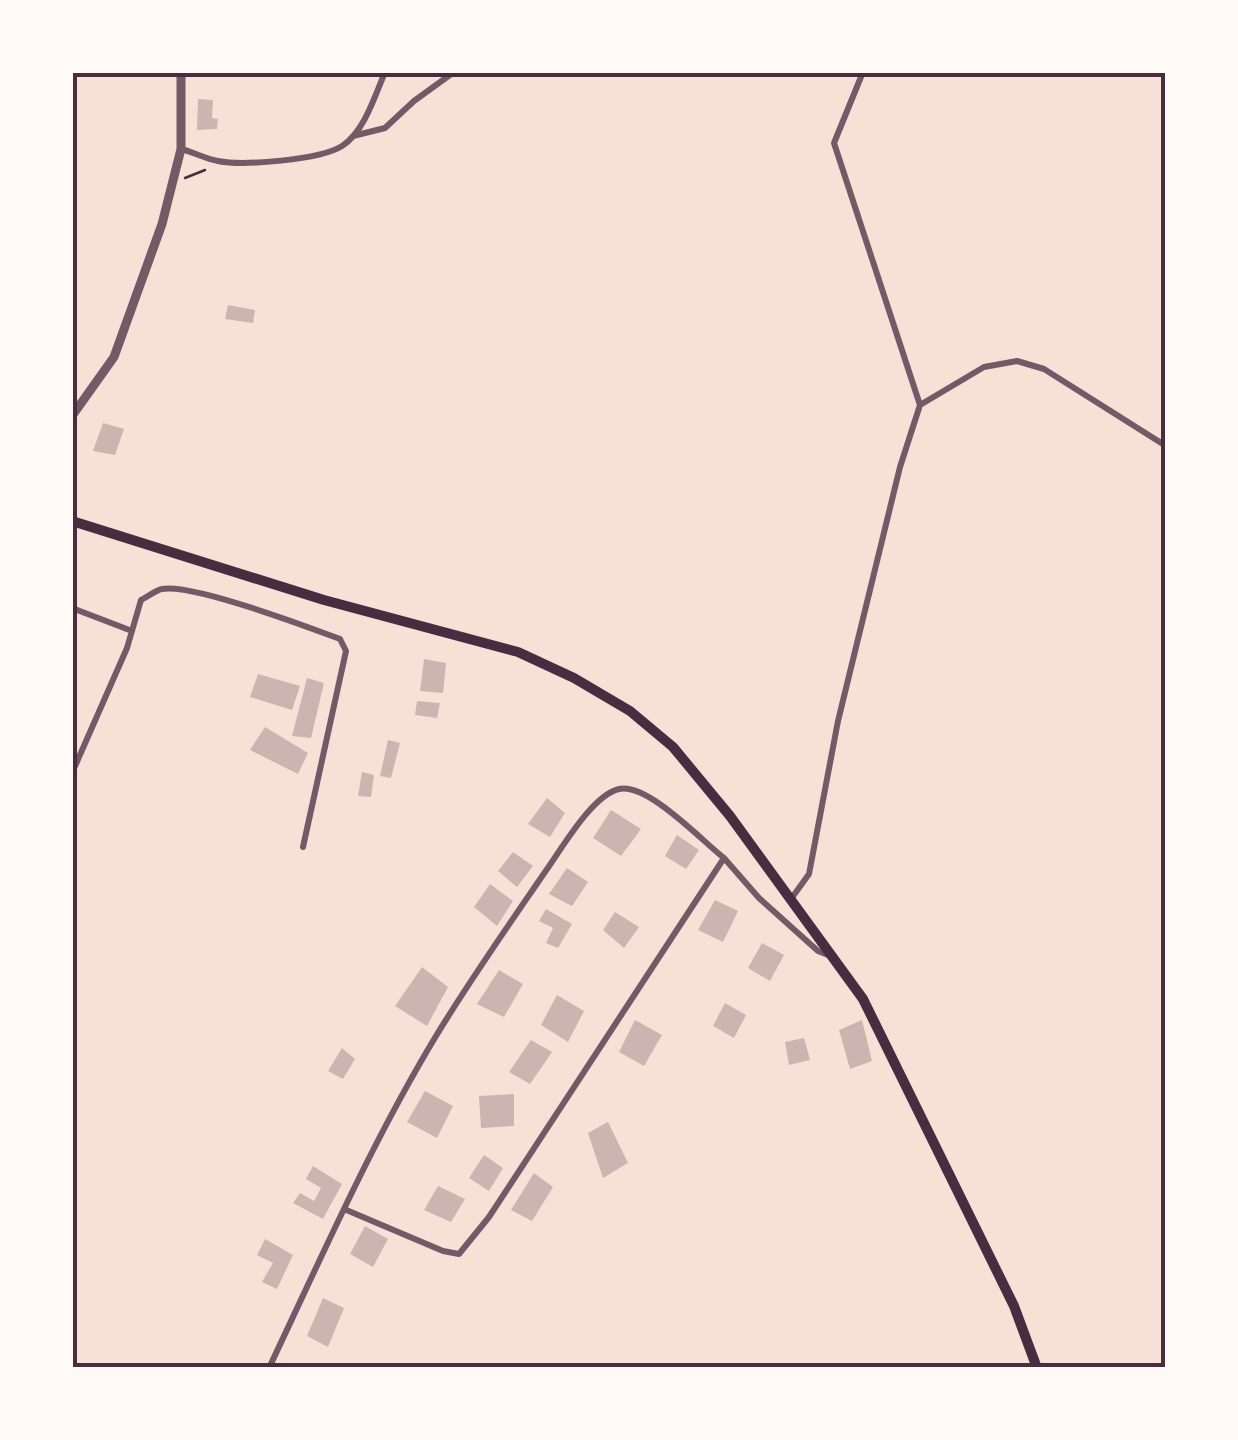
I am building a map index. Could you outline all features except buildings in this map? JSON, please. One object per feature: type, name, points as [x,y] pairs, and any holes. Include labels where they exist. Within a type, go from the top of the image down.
[{"type":"main road","points":[[72,521],[324,600],[518,652],[574,678],[630,711],[672,747],[730,816],[863,999],[1014,1306],[1037,1368]]},
{"type":"street","points":[[72,416],[114,357],[162,224],[181,149],[182,72]]},
{"type":"street","points":[[181,149],[219,161],[246,162],[328,152],[343,146],[353,136],[373,103],[385,72]]},
{"type":"street","points":[[353,136],[385,128],[454,72]]},
{"type":"street","points":[[791,899],[809,874],[838,721],[900,467],[920,405],[834,143],[862,72]]},
{"type":"street","points":[[920,405],[984,367],[1017,362],[1044,369],[1166,446]]},
{"type":"street","points":[[72,773],[132,631],[141,600],[162,589],[192,592],[230,603],[340,639],[346,651],[303,847]]},
{"type":"street","points":[[72,608],[132,631]]},
{"type":"street","points":[[268,1368],[344,1209],[434,1038],[582,819],[606,794],[619,789],[645,792],[724,858],[759,898],[812,946],[834,956]]},
{"type":"street","points":[[344,1209],[443,1251],[459,1254],[488,1217],[724,858]]},
{"type":"path","points":[[175,177],[192,177],[219,161]]}]
